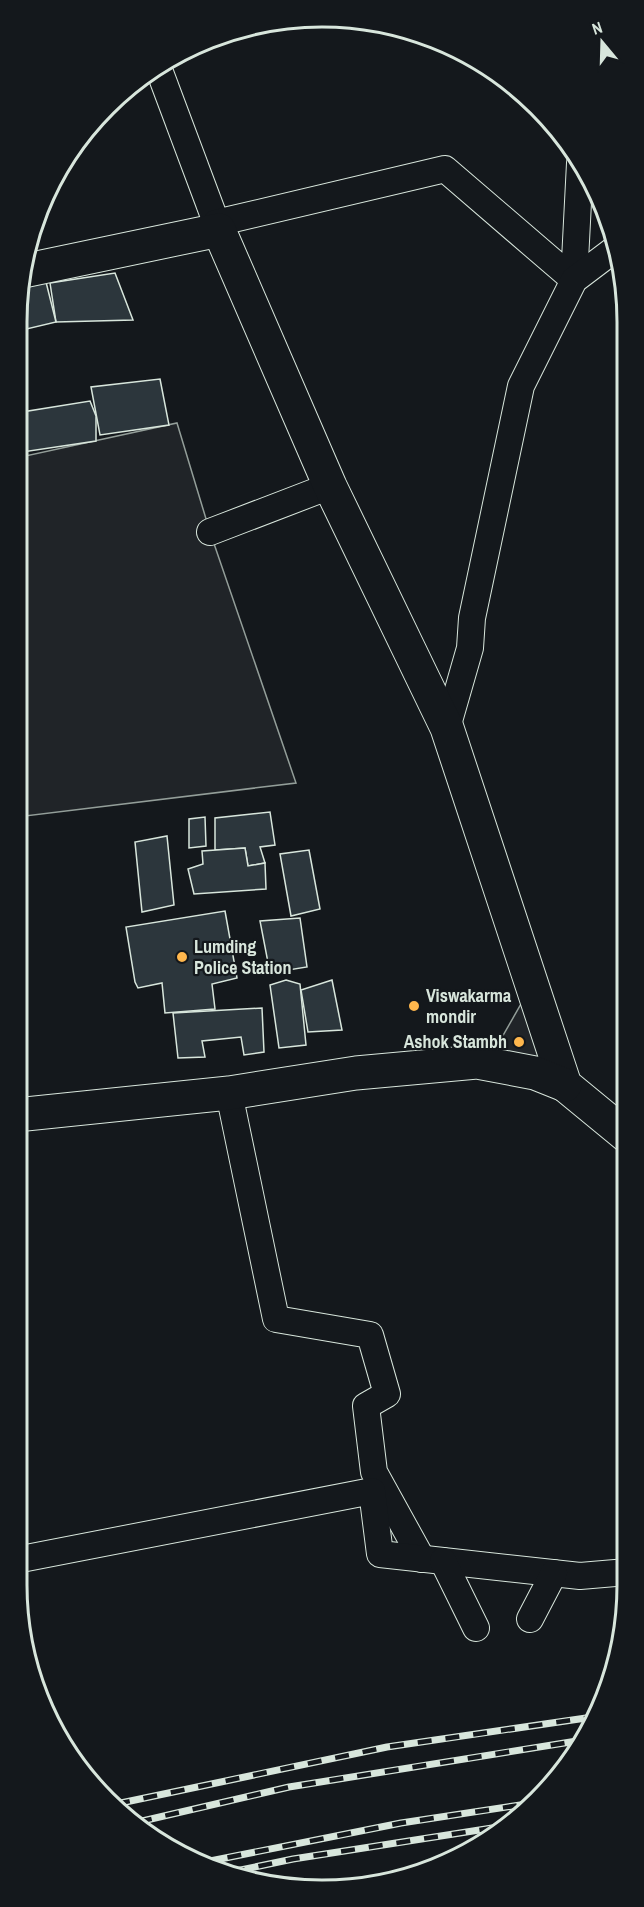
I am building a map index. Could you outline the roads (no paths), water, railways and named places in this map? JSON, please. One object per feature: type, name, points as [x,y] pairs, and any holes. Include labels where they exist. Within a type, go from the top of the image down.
[{"type":"main road","points":[[32,270],[218,227],[330,486],[447,728],[565,1085]]},
{"type":"main road","points":[[27,1113],[195,1086],[229,1093],[356,1073],[477,1062],[535,1073],[565,1085],[617,1128]]},
{"type":"street","points":[[161,75],[218,227],[445,169],[574,280]]},
{"type":"street","points":[[447,728],[470,648],[472,618],[521,386],[574,280],[579,178]]},
{"type":"street","points":[[574,280],[609,254]]},
{"type":"street","points":[[210,532],[330,486]]},
{"type":"street","points":[[229,1093],[276,1319],[370,1335],[387,1394],[366,1406],[374,1472],[476,1628]]},
{"type":"street","points":[[27,1558],[372,1491],[380,1554],[580,1576],[617,1573]]},
{"type":"street","points":[[530,1619],[554,1573]]},
{"type":"railway","points":[[122,1803],[387,1747],[585,1718]]},
{"type":"railway","points":[[144,1821],[289,1787],[571,1742]]},
{"type":"railway","points":[[215,1860],[401,1823],[519,1805]]},
{"type":"railway","points":[[244,1869],[293,1859],[488,1829]]},
{"type":"place","name":"Lumding Police Station","points":[[182,957]]},
{"type":"place","name":"Viswakarma mondir","points":[[414,1006]]},
{"type":"place","name":"Ashok Stambh","points":[[519,1042]]}]
